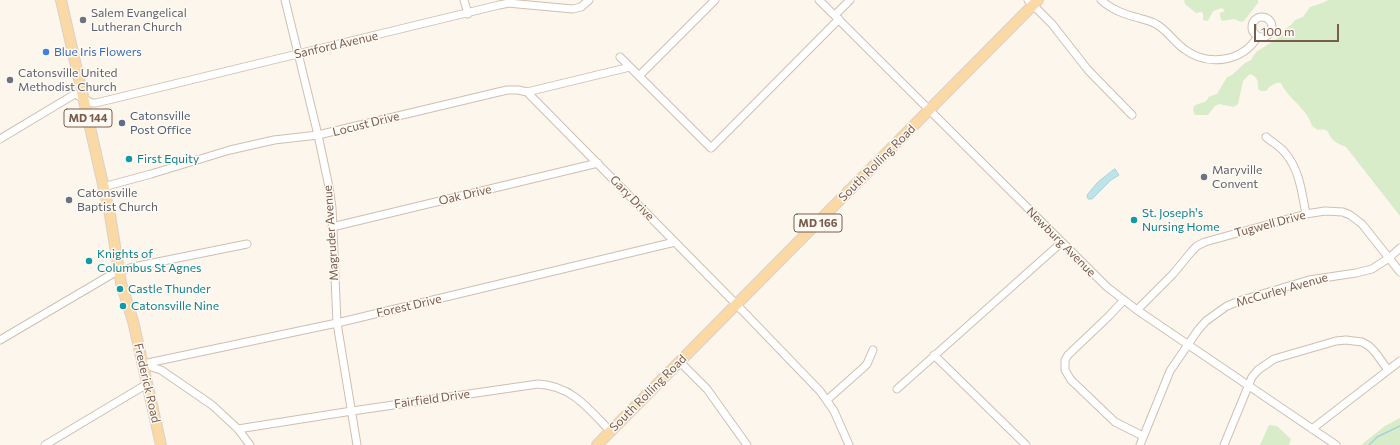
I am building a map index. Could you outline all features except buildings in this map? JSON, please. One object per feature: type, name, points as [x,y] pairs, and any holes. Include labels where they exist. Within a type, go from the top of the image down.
[{"type":"main road","name":"Frederick Road","points":[[61,0],[122,270],[124,292],[133,321],[161,445]]},
{"type":"main road","name":"South Rolling Road","points":[[597,445],[929,110],[1033,2]]},
{"type":"street","name":"Magruder Avenue","points":[[285,0],[318,135],[329,187],[337,323],[357,445]]},
{"type":"street","points":[[464,0],[468,14]]},
{"type":"street","name":"Sanford Avenue","points":[[0,139],[75,94],[92,103],[96,103],[509,3],[577,9],[589,0]]},
{"type":"street","points":[[639,76],[715,0]]},
{"type":"street","name":"Newburg Avenue","points":[[819,0],[1100,281],[1123,301],[1336,445]]},
{"type":"street","points":[[620,57],[711,148],[837,17],[850,0]]},
{"type":"street","points":[[1101,0],[1118,12],[1161,27],[1182,48],[1201,58],[1220,60],[1231,58],[1248,49],[1254,44],[1258,36]]},
{"type":"street","points":[[1033,2],[1088,70],[1132,115]]},
{"type":"street","name":"Locust Drive","points":[[103,187],[230,150],[274,140],[318,135],[507,90],[527,92],[630,67]]},
{"type":"street","name":"Gary Drive","points":[[527,92],[737,305],[827,400],[834,411],[849,445]]},
{"type":"street","points":[[1266,138],[1286,154],[1292,162],[1299,181],[1306,214]]},
{"type":"street","name":"Oak Drive","points":[[332,227],[598,164]]},
{"type":"street","name":"Tugwell Drive","points":[[1137,310],[1173,274],[1197,246],[1205,242],[1306,214],[1334,210],[1350,215],[1362,224],[1400,272]]},
{"type":"street","name":"Forest Drive","points":[[143,364],[337,323],[675,242]]},
{"type":"street","points":[[897,389],[1062,242]]},
{"type":"street","points":[[0,340],[94,284],[122,270],[247,244]]},
{"type":"street","name":"McCurley Avenue","points":[[1140,445],[1170,371],[1206,321],[1227,306],[1242,300],[1309,280],[1365,271],[1379,265],[1400,248]]},
{"type":"street","points":[[1123,301],[1068,355],[1065,360],[1065,370],[1071,380],[1115,422],[1143,436]]},
{"type":"street","points":[[1224,445],[1252,377],[1258,370],[1274,359],[1336,341],[1346,340],[1362,342],[1369,346],[1388,370]]},
{"type":"street","points":[[827,400],[863,368],[870,358],[873,350]]},
{"type":"street","points":[[934,355],[1026,445]]},
{"type":"street","points":[[679,361],[707,389],[747,445]]},
{"type":"street","points":[[1312,429],[1400,361]]},
{"type":"street","points":[[143,364],[161,370],[212,405],[238,429],[250,445]]},
{"type":"street","points":[[45,445],[147,384]]},
{"type":"street","name":"Fairfield Drive","points":[[238,429],[528,385],[548,385],[559,388],[573,396],[610,431]]},
{"type":"green space","points":[[1184,0],[1258,0],[1258,3],[1244,21],[1241,22],[1234,19],[1222,21],[1220,13],[1225,11],[1222,8],[1213,11],[1208,21],[1203,20],[1203,13],[1196,13],[1185,4]]},
{"type":"green space","points":[[1328,0],[1400,0],[1400,216],[1346,147],[1334,141],[1327,130],[1318,130],[1312,126],[1306,114],[1288,94],[1281,83],[1273,85],[1266,91],[1261,91],[1258,89],[1258,82],[1256,78],[1250,74],[1243,81],[1238,104],[1234,107],[1219,104],[1215,106],[1208,115],[1195,115],[1193,108],[1196,105],[1206,101],[1208,97],[1217,94],[1227,77],[1232,75],[1245,63],[1251,60],[1256,52],[1278,38],[1295,20],[1303,17],[1310,7]]},
{"type":"green space","points":[[1400,418],[1400,445],[1361,445],[1385,426]]},
{"type":"green space","points":[[1269,425],[1277,426],[1291,439],[1289,445],[1260,445]]},
{"type":"water","points":[[1115,169],[1119,175],[1111,180],[1092,199],[1088,199],[1087,195],[1098,182]]},
{"type":"waterway","points":[[616,419],[621,414]]},
{"type":"waterway","points":[[1369,445],[1377,437],[1400,426]]},
{"type":"waterway","points":[[600,435],[603,432]]},
{"type":"place","name":"Salem Evangelical Lutheran Church","points":[[83,20]]},
{"type":"place","name":"Blue Iris Flowers","points":[[46,52]]},
{"type":"place","name":"Catonsville United Methodist Church","points":[[10,80]]},
{"type":"place","name":"Catonsville Post Office","points":[[122,123]]},
{"type":"place","name":"First Equity","points":[[129,159]]},
{"type":"place","name":"Maryville Convent","points":[[1204,177]]},
{"type":"place","name":"Catonsville Baptist Church","points":[[69,200]]},
{"type":"place","name":"St. Joseph's Nursing Home","points":[[1134,220]]},
{"type":"place","name":"Knights of Columbus St Agnes","points":[[89,261]]},
{"type":"place","name":"Castle Thunder","points":[[120,289]]},
{"type":"place","name":"Catonsville Nine","points":[[123,306]]}]
